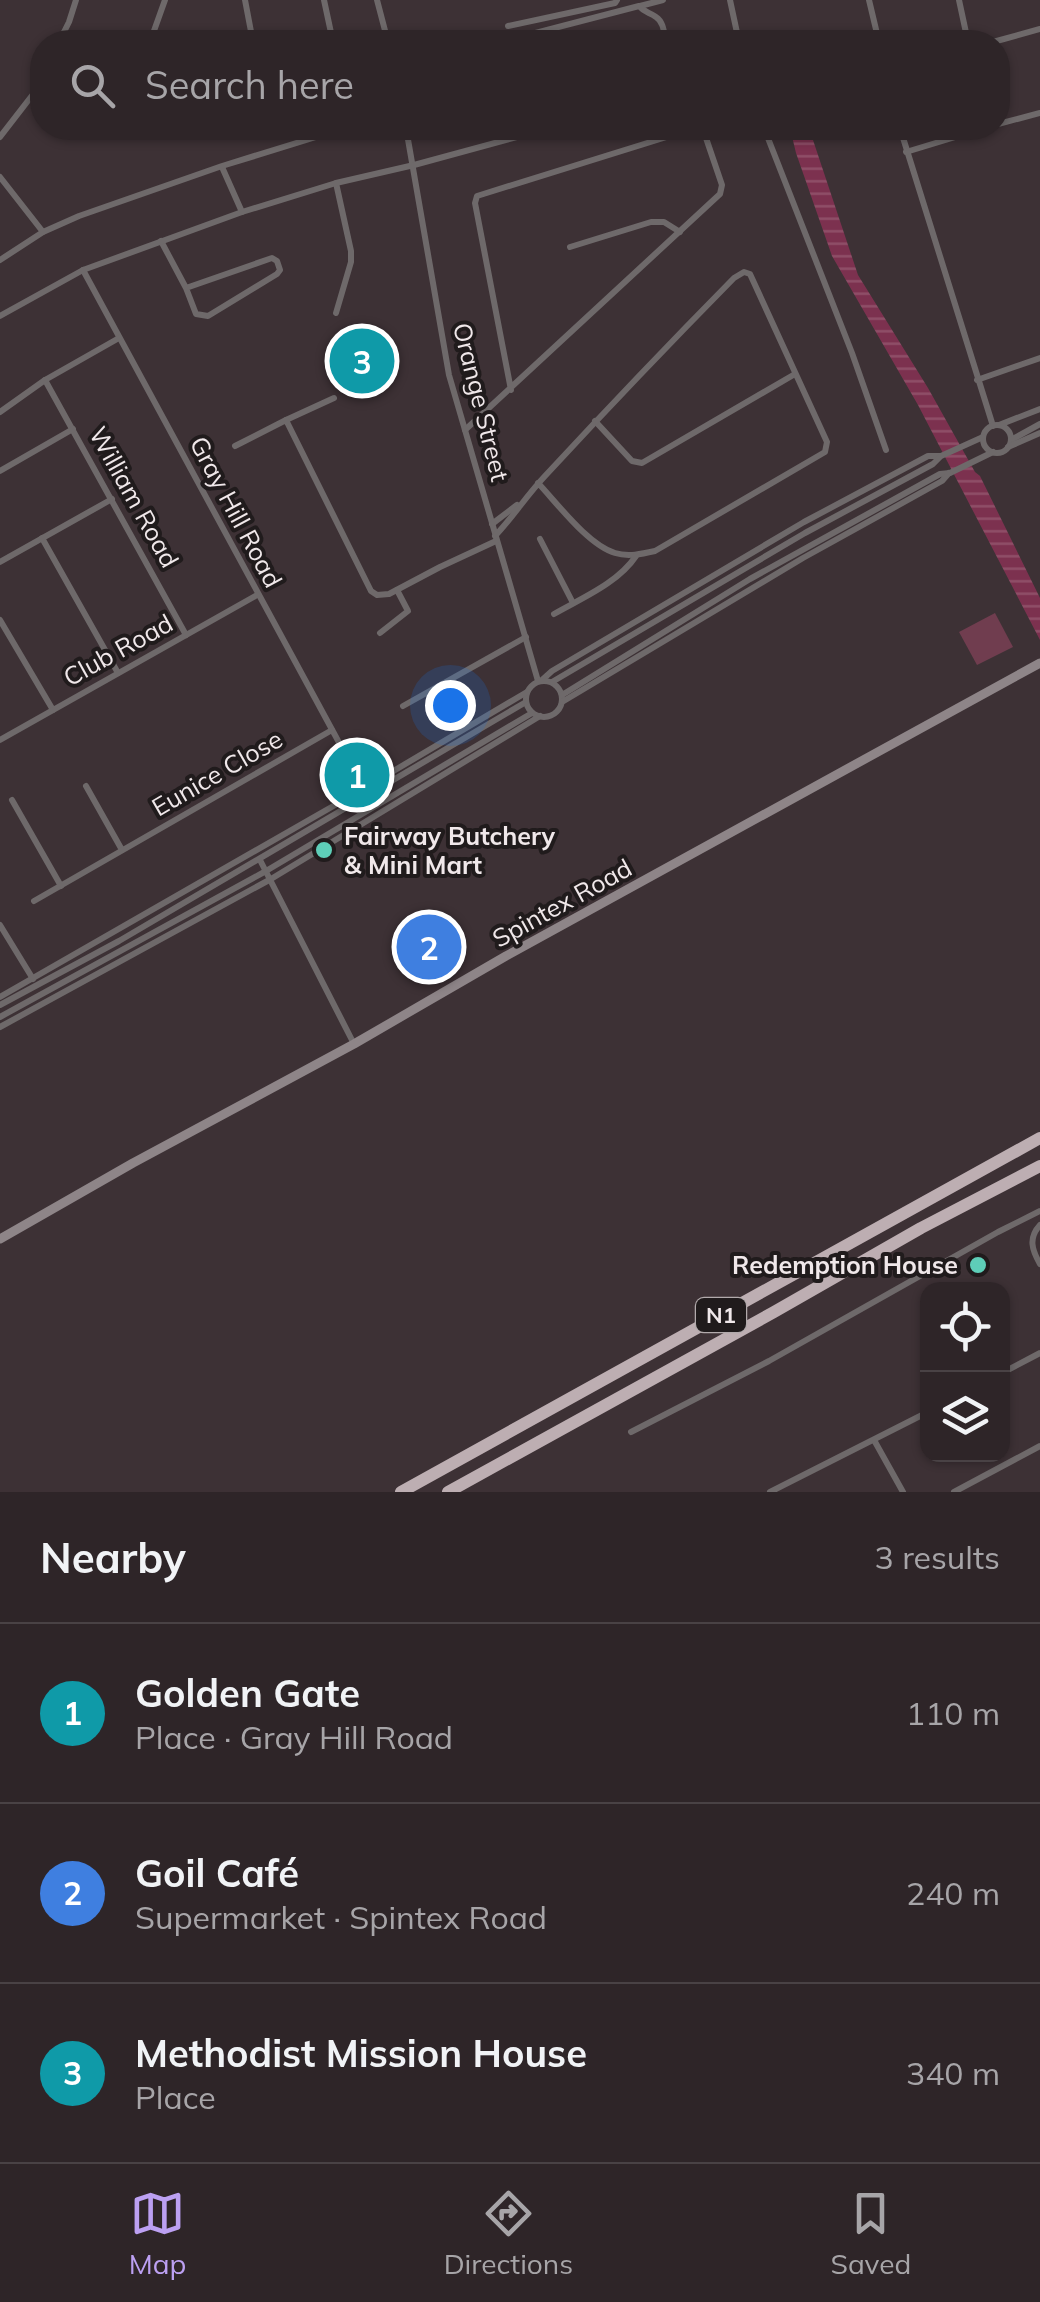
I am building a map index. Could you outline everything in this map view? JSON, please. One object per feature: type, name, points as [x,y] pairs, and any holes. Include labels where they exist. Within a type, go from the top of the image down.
[{"type":"highway","name":"N1","points":[[402,1492],[1040,1138]]},
{"type":"highway","name":"N1","points":[[448,1492],[921,1228],[1040,1166]]},
{"type":"main road","name":"Spintex Road","points":[[0,1239],[1040,663]]},
{"type":"street","points":[[65,30],[76,0]]},
{"type":"street","points":[[154,30],[164,0]]},
{"type":"street","points":[[244,0],[250,30]]},
{"type":"street","points":[[324,0],[330,30]]},
{"type":"street","points":[[377,0],[385,30]]},
{"type":"street","points":[[508,26],[617,0]]},
{"type":"street","points":[[547,30],[663,0]]},
{"type":"street","points":[[730,0],[736,30]]},
{"type":"street","points":[[869,0],[876,30]]},
{"type":"street","points":[[959,0],[965,30]]},
{"type":"street","points":[[639,6],[656,17],[663,30]]},
{"type":"street","points":[[1010,37],[1040,29]]},
{"type":"street","points":[[0,137],[30,98]]},
{"type":"street","points":[[1010,121],[1040,113]]},
{"type":"street","points":[[0,260],[43,232],[78,216],[306,140]]},
{"type":"street","name":"Orange Street","points":[[409,140],[449,375],[526,637],[544,681]]},
{"type":"street","points":[[0,316],[83,270],[242,212],[506,140]]},
{"type":"street","points":[[511,390],[475,203],[477,196],[657,140]]},
{"type":"street","points":[[465,430],[715,200],[722,189],[707,140]]},
{"type":"street","points":[[769,140],[886,450]]},
{"type":"street","points":[[903,140],[977,380],[995,426],[1008,432],[1009,444]]},
{"type":"street","points":[[906,152],[946,140]]},
{"type":"street","points":[[222,166],[242,212]]},
{"type":"street","points":[[0,177],[43,232]]},
{"type":"street","points":[[336,184],[351,251],[336,313]]},
{"type":"street","points":[[570,247],[658,221],[680,232]]},
{"type":"street","points":[[161,242],[196,314],[208,316],[278,274],[279,265],[272,258],[186,288]]},
{"type":"street","name":"Gray Hill Road","points":[[83,270],[363,790]]},
{"type":"street","points":[[286,420],[370,591],[389,594],[496,538],[538,483],[734,278],[744,272],[754,279],[827,442],[826,452],[655,550],[637,555],[616,553],[600,544],[538,483]]},
{"type":"street","points":[[0,412],[45,380],[119,338]]},
{"type":"street","points":[[977,380],[1040,358]]},
{"type":"street","points":[[595,422],[632,461],[642,463],[795,374]]},
{"type":"street","name":"William Road","points":[[45,380],[186,635]]},
{"type":"street","points":[[235,446],[334,398]]},
{"type":"street","points":[[993,452],[986,448],[986,430],[1040,409]]},
{"type":"street","points":[[0,1017],[536,715],[552,715],[562,699],[942,481],[950,472],[1001,452],[1040,424]]},
{"type":"street","points":[[0,470],[73,429]]},
{"type":"street","points":[[1009,444],[1040,433]]},
{"type":"street","points":[[0,1001],[363,790],[544,681],[552,671],[804,522],[928,456],[941,456],[983,437]]},
{"type":"street","points":[[0,562],[112,498]]},
{"type":"street","points":[[492,524],[522,501]]},
{"type":"street","points":[[42,538],[118,673]]},
{"type":"street","points":[[540,539],[573,603]]},
{"type":"street","points":[[554,614],[628,568],[637,555]]},
{"type":"street","points":[[380,633],[408,610],[397,590]]},
{"type":"street","name":"Club Road","points":[[0,740],[257,595]]},
{"type":"street","points":[[0,620],[53,710]]},
{"type":"street","points":[[403,706],[526,637]]},
{"type":"street","points":[[544,681],[558,688],[562,699]]},
{"type":"street","points":[[526,692],[526,702],[536,715]]},
{"type":"street","points":[[0,1001],[119,942],[526,702]]},
{"type":"street","points":[[0,1027],[271,879],[536,715]]},
{"type":"street","name":"Eunice Close","points":[[34,901],[332,730]]},
{"type":"street","points":[[86,786],[122,850]]},
{"type":"street","points":[[12,800],[61,886]]},
{"type":"street","points":[[260,860],[354,1044]]},
{"type":"street","points":[[0,925],[33,980]]},
{"type":"street","points":[[632,1432],[1040,1211]]},
{"type":"street","points":[[1040,1225],[1032,1242],[1040,1264]]},
{"type":"street","points":[[1010,1368],[1040,1353]]},
{"type":"street","points":[[770,1492],[920,1416]]},
{"type":"street","points":[[874,1440],[903,1492]]},
{"type":"street","points":[[954,1492],[1040,1446]]},
{"type":"shaded area","points":[[793,140],[813,140],[858,275],[980,476],[1040,598],[1040,640],[918,405],[832,256]]},
{"type":"shaded area","points":[[995,613],[1013,647],[977,665],[959,632]]},
{"type":"place","name":"Methodist Mission House","points":[[362,361]]},
{"type":"place","name":"Golden Gate","points":[[357,775]]},
{"type":"place","name":"Fairway Butchery & Mini Mart","points":[[324,850]]},
{"type":"place","name":"Goil Café","points":[[429,947]]},
{"type":"place","name":"Redemption House","points":[[978,1265]]}]
